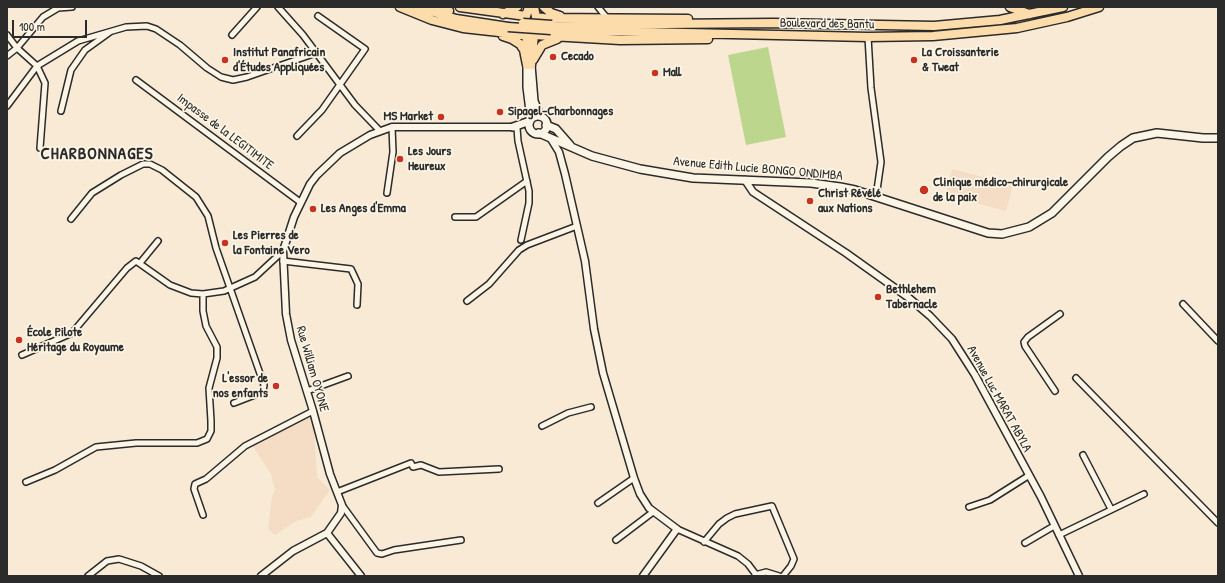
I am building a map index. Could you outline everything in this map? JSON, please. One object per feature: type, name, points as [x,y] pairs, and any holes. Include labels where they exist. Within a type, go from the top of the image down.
[{"type":"highway","points":[[400,7],[432,20],[480,30],[517,41],[524,50],[529,65]]},
{"type":"highway","points":[[418,7],[463,20],[552,28]]},
{"type":"highway","points":[[435,7],[462,15],[508,25]]},
{"type":"highway","points":[[460,7],[503,14],[568,19],[608,18],[757,20],[774,23]]},
{"type":"highway","points":[[503,14],[517,7]]},
{"type":"highway","points":[[529,7],[526,16],[521,20],[520,26],[522,31],[530,35],[538,32],[540,26],[534,7]]},
{"type":"highway","points":[[544,7],[551,13],[568,19]]},
{"type":"highway","points":[[1000,20],[1006,14],[1005,7]]},
{"type":"highway","points":[[1010,7],[1032,14]]},
{"type":"highway","name":"Boulevard des Bantu","points":[[552,28],[774,23],[902,26],[950,25],[1000,20],[1063,7]]},
{"type":"highway","name":"Boulevard des Bantu","points":[[552,28],[868,37],[941,36],[1005,30],[1067,17],[1099,7]]},
{"type":"highway","points":[[480,30],[570,38],[620,40],[757,38],[774,35]]},
{"type":"highway","points":[[529,65],[530,35]]},
{"type":"highway","points":[[529,65],[545,42],[570,38]]},
{"type":"main road","points":[[529,65],[534,101],[540,116],[545,119],[546,125],[543,131],[539,133]]},
{"type":"main road","points":[[529,65],[527,87],[531,120],[529,125],[531,130]]},
{"type":"main road","points":[[515,128],[540,116]]},
{"type":"main road","points":[[546,125],[556,129],[570,145]]},
{"type":"main road","points":[[515,128],[531,130],[551,139],[570,145]]},
{"type":"main road","name":"Avenue Edith Lucie BONGO ONDIMBA","points":[[570,145],[592,156],[640,169],[693,178],[826,185],[855,190],[988,233],[1002,234],[1029,227],[1052,213],[1108,157],[1133,138],[1157,133],[1203,138],[1218,138]]},
{"type":"street","points":[[7,56],[17,48],[43,17],[58,8],[72,7]]},
{"type":"street","points":[[232,35],[257,7]]},
{"type":"street","points":[[278,7],[355,105],[380,131]]},
{"type":"street","points":[[598,7],[608,18]]},
{"type":"street","points":[[297,136],[314,120],[365,49],[318,16]]},
{"type":"street","points":[[7,106],[37,66],[78,40],[113,30],[136,27],[156,29],[175,42],[207,68],[221,77],[233,80],[247,77],[316,54]]},
{"type":"street","points":[[61,111],[71,70],[78,59],[86,50],[113,30]]},
{"type":"street","points":[[7,35],[17,48],[37,66],[46,83],[40,148]]},
{"type":"street","points":[[868,37],[871,88],[881,162],[876,197]]},
{"type":"street","name":"Impasse de la LEGITIMITE","points":[[136,80],[300,202]]},
{"type":"street","points":[[387,193],[393,146],[392,127]]},
{"type":"street","name":"Rue William OYONE","points":[[342,506],[327,465],[313,411],[290,340],[286,314],[283,251],[300,202],[313,179],[332,159],[351,146],[380,131],[392,127],[515,128]]},
{"type":"street","points":[[515,128],[529,191],[529,203],[521,240]]},
{"type":"street","points":[[551,139],[559,152],[585,260],[594,329],[603,373],[634,478],[642,498],[653,512],[676,529],[738,556],[748,564],[756,575],[766,572],[779,576]]},
{"type":"street","points":[[71,219],[92,193],[136,166],[143,164],[150,164],[186,187],[203,206],[208,216],[216,248],[264,385],[263,391],[260,393],[234,403]]},
{"type":"street","name":"Avenue Luc MARAT ABYLA","points":[[745,180],[753,192],[846,253],[910,298],[943,329],[959,350],[974,374],[1079,576]]},
{"type":"street","points":[[455,217],[476,217],[527,181]]},
{"type":"street","points":[[466,301],[489,284],[519,250],[527,245],[577,226]]},
{"type":"street","points":[[140,263],[158,241]]},
{"type":"street","points":[[22,355],[72,333],[132,262],[136,261],[140,263],[170,285],[191,293],[203,294],[230,289],[255,277],[283,251]]},
{"type":"street","points":[[283,261],[351,269],[358,284],[358,305]]},
{"type":"street","points":[[26,482],[55,470],[96,447],[136,443],[197,443],[207,439],[211,421],[209,388],[217,358],[218,347],[206,326],[203,294]]},
{"type":"street","points":[[1183,304],[1218,341]]},
{"type":"street","points":[[1055,391],[1025,346],[1024,342],[1028,337],[1060,314]]},
{"type":"street","points":[[307,391],[348,376]]},
{"type":"street","points":[[1076,378],[1218,523]]},
{"type":"street","points":[[542,426],[568,413],[591,407]]},
{"type":"street","points":[[203,515],[194,490],[195,484],[211,475],[246,446],[313,411]]},
{"type":"street","points":[[1083,455],[1111,509]]},
{"type":"street","points":[[337,492],[412,463],[413,467],[421,464],[439,472],[499,469]]},
{"type":"street","points":[[969,508],[990,500],[1028,476]]},
{"type":"street","points":[[598,503],[634,478]]},
{"type":"street","points":[[1059,535],[1144,494]]},
{"type":"street","points":[[263,576],[293,551],[327,533],[338,519],[342,506]]},
{"type":"street","points":[[342,506],[377,553],[382,554],[394,550],[461,540]]},
{"type":"street","points":[[704,542],[719,524],[727,518],[735,514],[772,506],[794,559],[791,566],[783,576]]},
{"type":"street","points":[[616,540],[653,512]]},
{"type":"street","points":[[1025,543],[1054,526]]},
{"type":"street","points":[[643,576],[676,529]]},
{"type":"street","points":[[327,533],[361,576]]},
{"type":"street","points":[[90,575],[107,561],[119,559],[141,566],[159,576]]},
{"type":"shaded area","points":[[952,169],[1013,185],[1006,211],[945,195]]},
{"type":"shaded area","points":[[308,415],[314,427],[317,477],[330,490],[311,517],[296,521],[275,535],[268,529],[272,497],[275,490],[271,474],[252,445]]},
{"type":"green space","points":[[768,47],[786,137],[746,145],[728,55]]},
{"type":"place","name":"Cecado","points":[[553,57]]},
{"type":"place","name":"Institut Panafricain d'Études Appliquées","points":[[225,60]]},
{"type":"place","name":"La Croissanterie & Tweat","points":[[914,60]]},
{"type":"place","name":"Mall","points":[[655,73]]},
{"type":"place","name":"Sipagel-Charbonnages","points":[[500,112]]},
{"type":"place","name":"MS Market","points":[[441,117]]},
{"type":"place","name":"Les Jours Heureux","points":[[400,159]]},
{"type":"place","name":"Clinique médico-chirurgicale de la paix","points":[[924,190]]},
{"type":"place","name":"Christ Révélé aux Nations","points":[[810,201]]},
{"type":"place","name":"Les Anges d'Emma","points":[[313,209]]},
{"type":"place","name":"Les Pierres de la Fontaine Vero","points":[[225,243]]},
{"type":"place","name":"Bethlehem Tabernacle","points":[[878,297]]},
{"type":"place","name":"École Pilote Héritage du Royaume","points":[[19,340]]},
{"type":"place","name":"L'essor de nos enfants","points":[[276,386]]},
{"type":"district","name":"CHARBONNAGES","points":[[97,154]]}]
